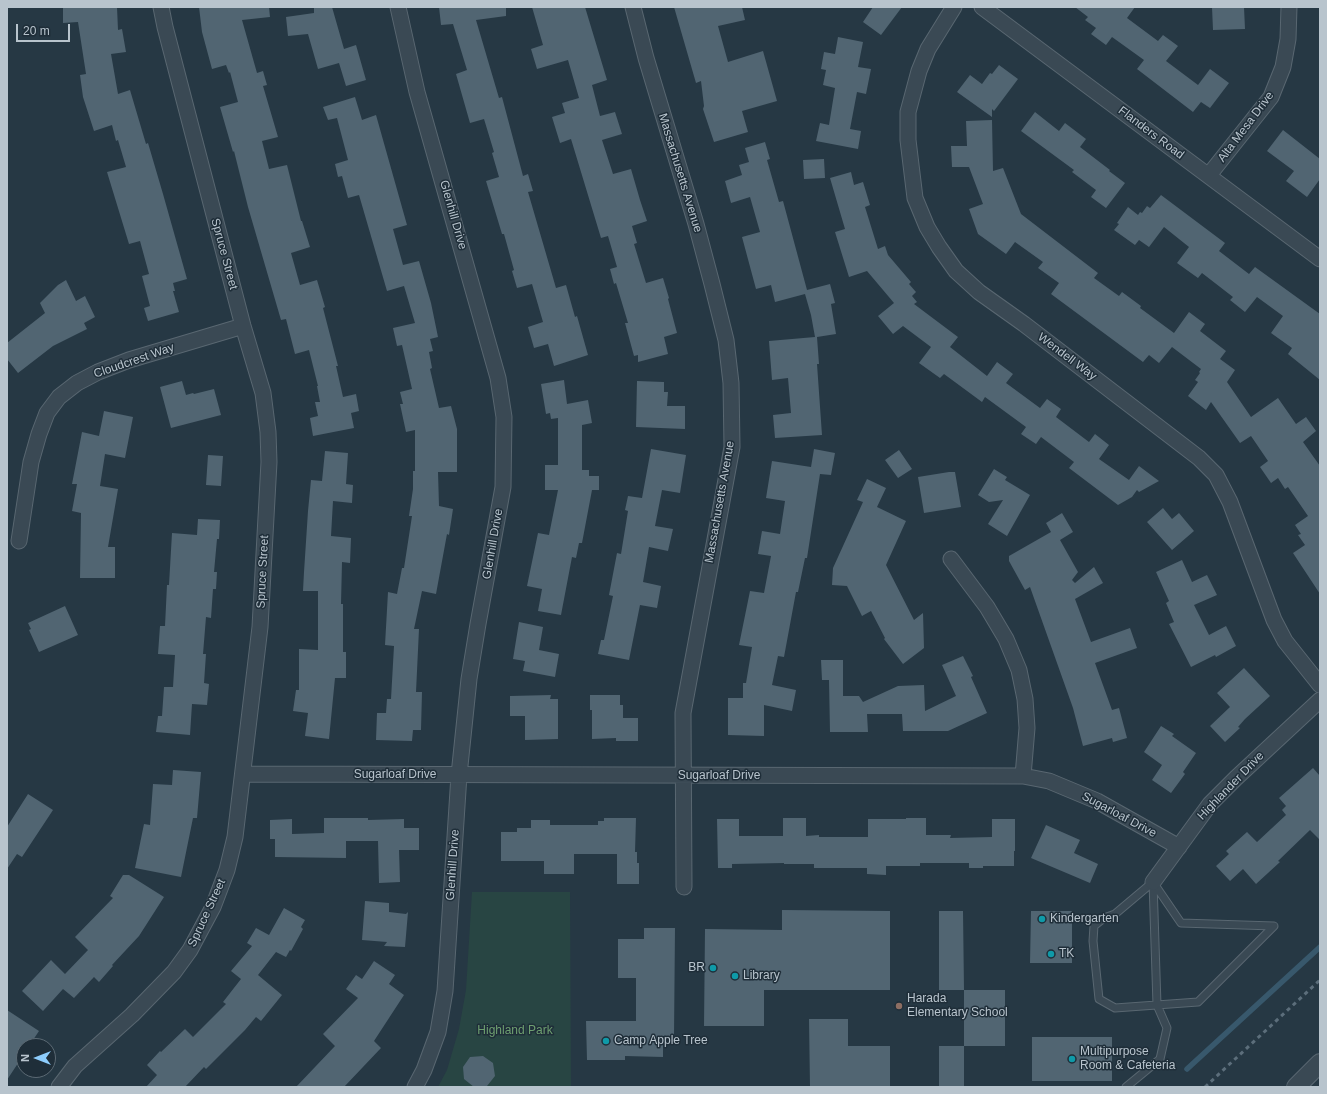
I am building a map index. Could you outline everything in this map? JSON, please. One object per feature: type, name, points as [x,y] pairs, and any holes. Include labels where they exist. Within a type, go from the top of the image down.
[{"type":"street","name":"Spruce Street","points":[[59,1087],[86,1056],[132,1015],[174,972],[190,950],[213,907],[227,870],[236,837],[260,627],[268,462],[268,432],[263,393],[243,326],[161,7]]},
{"type":"street","name":"Glenhill Drive","points":[[398,7],[417,92],[496,371],[504,417],[503,487],[469,679],[458,775],[445,991],[438,1032],[424,1070],[415,1087]]},
{"type":"street","name":"Massachusetts Avenue","points":[[633,7],[646,58],[696,224],[712,284],[726,340],[731,383],[732,447],[683,713],[684,887]]},
{"type":"street","name":"Wendell Way","points":[[954,7],[928,49],[919,71],[908,112],[908,140],[915,198],[927,227],[938,247],[956,271],[979,292],[1024,324],[1199,458],[1216,475],[1230,502],[1274,620],[1285,641],[1320,685]]},
{"type":"street","name":"Flanders Road","points":[[982,7],[1320,259]]},
{"type":"street","name":"Alta Mesa Drive","points":[[1209,176],[1271,97],[1283,67],[1288,39],[1290,7]]},
{"type":"street","name":"Cloudcrest Way","points":[[19,541],[31,462],[47,413],[59,397],[77,383],[98,372],[129,360],[243,326]]},
{"type":"street","points":[[950,559],[986,607],[1006,639],[1019,670],[1025,699],[1027,728],[1023,776]]},
{"type":"street","name":"Highlander Drive","points":[[1153,882],[1210,804],[1320,700]]},
{"type":"street","name":"Sugarloaf Drive","points":[[243,774],[1023,776],[1049,781],[1097,801],[1179,847]]},
{"type":"street","points":[[1296,1087],[1320,1063]]},
{"type":"lane","points":[[1153,882],[1181,923],[1274,926],[1198,1002],[1115,1008],[1098,999],[1093,941],[1094,926],[1104,918],[1115,914],[1153,882]]},
{"type":"lane","points":[[1126,1087],[1160,1059],[1167,1028],[1157,1005],[1153,882]]},
{"type":"green space","name":"Highland Park","points":[[472,892],[570,892],[571,1087],[438,1087],[447,1070],[459,1029],[466,990]]},
{"type":"building","points":[[63,7],[117,7],[118,30],[122,29],[126,52],[111,54],[118,94],[130,90],[146,144],[148,143],[187,279],[173,283],[175,291],[173,291],[179,312],[148,321],[144,308],[150,306],[142,276],[149,274],[140,241],[129,244],[107,172],[126,167],[118,140],[116,141],[112,125],[94,131],[83,97],[80,75],[86,74],[78,22],[63,23]]},
{"type":"building","points":[[199,7],[269,7],[270,17],[242,20],[257,73],[263,71],[267,85],[263,86],[278,137],[262,141],[269,169],[287,165],[301,221],[310,247],[291,253],[300,285],[317,280],[325,307],[323,308],[338,366],[336,366],[343,397],[356,394],[359,411],[351,413],[354,428],[313,436],[310,418],[318,416],[315,402],[320,402],[318,386],[309,350],[295,354],[286,319],[281,320],[248,207],[234,151],[233,152],[220,107],[238,102],[230,72],[229,73],[226,65],[212,69],[202,32]]},
{"type":"building","points":[[314,7],[332,7],[344,49],[356,45],[366,80],[346,86],[339,63],[318,69],[308,34],[288,36],[286,17],[314,13]]},
{"type":"building","points":[[439,7],[506,7],[506,16],[476,20],[499,98],[502,97],[523,176],[528,174],[533,191],[528,192],[556,288],[566,285],[588,355],[554,366],[548,344],[534,348],[528,327],[543,322],[532,284],[517,288],[512,271],[514,270],[504,234],[502,234],[486,181],[499,177],[492,153],[494,152],[484,119],[470,123],[456,74],[467,70],[453,24],[441,25]]},
{"type":"building","points":[[532,7],[585,7],[607,80],[592,85],[600,116],[615,112],[622,134],[602,140],[613,174],[631,169],[647,221],[632,226],[637,243],[634,244],[646,283],[663,278],[677,333],[664,337],[668,354],[638,362],[638,355],[634,356],[625,323],[628,323],[616,283],[614,284],[610,269],[617,267],[608,236],[601,238],[571,139],[560,143],[552,117],[565,113],[562,103],[579,98],[568,60],[537,69],[531,49],[543,45]]},
{"type":"building","points":[[674,7],[742,7],[745,20],[718,26],[728,62],[763,51],[777,101],[742,111],[748,132],[714,142],[703,109],[704,106],[701,81],[696,83]]},
{"type":"building","points":[[873,7],[902,7],[881,35],[863,22]]},
{"type":"building","points":[[1075,7],[1135,7],[1127,18],[1158,41],[1163,35],[1178,46],[1166,61],[1198,85],[1210,69],[1229,83],[1210,108],[1201,102],[1193,112],[1137,69],[1144,60],[1112,37],[1106,45],[1091,34],[1096,28],[1085,20],[1088,17]]},
{"type":"building","points":[[1212,7],[1244,7],[1245,29],[1213,30]]},
{"type":"building","points":[[838,37],[863,42],[858,67],[871,69],[866,94],[857,92],[850,129],[861,131],[858,149],[816,141],[820,123],[829,125],[835,88],[823,85],[826,70],[821,69],[824,52],[835,54]]},
{"type":"building","points":[[999,65],[1018,79],[994,111],[992,109],[992,117],[957,92],[970,75],[982,84],[990,73],[992,74]]},
{"type":"building","points":[[355,97],[362,120],[376,115],[407,225],[393,229],[403,265],[419,261],[431,303],[438,337],[430,339],[433,351],[429,352],[432,368],[430,369],[439,408],[451,406],[457,429],[457,472],[438,472],[439,506],[453,509],[449,535],[447,534],[436,594],[422,591],[414,629],[419,629],[416,692],[422,692],[421,730],[413,730],[412,741],[376,740],[377,713],[386,713],[387,699],[391,699],[394,646],[385,645],[388,592],[397,594],[402,568],[404,568],[412,516],[409,516],[413,489],[413,471],[415,471],[415,430],[406,432],[400,404],[403,404],[400,392],[412,389],[402,345],[397,346],[393,328],[415,323],[404,286],[387,291],[359,195],[348,198],[342,176],[338,177],[335,164],[348,160],[337,118],[328,120],[323,107]]},
{"type":"building","points":[[1035,112],[1059,131],[1065,123],[1086,139],[1080,147],[1125,183],[1106,208],[1091,197],[1096,190],[1072,172],[1074,170],[1021,131]]},
{"type":"building","points":[[992,120],[993,171],[1003,168],[1021,214],[1098,273],[1094,278],[1119,296],[1122,292],[1141,306],[1140,308],[1174,333],[1189,312],[1205,324],[1200,331],[1226,351],[1220,359],[1235,370],[1227,382],[1251,417],[1278,398],[1296,424],[1306,417],[1316,431],[1303,442],[1320,466],[1320,594],[1293,553],[1305,545],[1298,535],[1301,534],[1295,525],[1308,516],[1288,487],[1285,489],[1278,478],[1271,483],[1260,467],[1268,461],[1251,436],[1240,443],[1211,402],[1206,410],[1188,396],[1198,382],[1195,380],[1201,369],[1172,347],[1159,363],[1149,355],[1143,362],[1051,294],[1059,283],[1038,268],[1043,262],[1015,242],[1006,254],[978,234],[969,209],[983,204],[969,167],[952,167],[951,146],[967,146],[966,121]]},
{"type":"building","points":[[1283,130],[1320,159],[1320,179],[1307,197],[1286,181],[1294,171],[1267,151]]},
{"type":"building","points":[[765,142],[770,159],[767,160],[779,202],[783,201],[807,290],[830,284],[835,303],[831,304],[836,334],[817,337],[819,364],[817,364],[822,435],[775,438],[773,415],[791,413],[788,378],[772,380],[769,341],[815,337],[811,315],[805,294],[775,302],[771,285],[756,289],[742,237],[760,232],[750,197],[731,203],[725,181],[742,175],[739,165],[749,162],[745,148]]},
{"type":"building","points":[[824,159],[825,178],[804,179],[803,160]]},
{"type":"building","points":[[851,172],[854,185],[863,182],[870,205],[865,207],[878,249],[885,246],[888,255],[911,282],[909,284],[916,292],[912,296],[917,302],[914,304],[958,337],[950,347],[987,376],[997,362],[1013,374],[1006,383],[1040,408],[1047,399],[1061,409],[1056,417],[1089,442],[1095,434],[1109,445],[1099,459],[1129,480],[1139,466],[1159,481],[1139,492],[1137,490],[1132,497],[1118,505],[1069,468],[1074,462],[1041,437],[1036,444],[1021,434],[1026,427],[985,397],[982,402],[944,374],[940,378],[919,363],[931,347],[903,326],[893,334],[878,316],[894,303],[867,271],[849,277],[835,232],[845,229],[830,178]]},
{"type":"building","points":[[1161,195],[1225,243],[1219,251],[1249,274],[1255,267],[1320,314],[1320,380],[1288,354],[1292,348],[1271,333],[1283,316],[1257,297],[1245,312],[1230,300],[1233,297],[1202,273],[1198,278],[1177,263],[1189,247],[1164,227],[1149,247],[1139,240],[1135,245],[1114,230],[1128,207],[1138,215],[1140,212],[1142,213],[1147,206],[1150,208]]},
{"type":"building","points":[[66,280],[76,301],[85,296],[95,317],[84,323],[87,329],[53,346],[18,373],[7,359],[7,343],[45,313],[40,303],[58,285]]},
{"type":"building","points":[[564,380],[567,404],[588,400],[592,423],[582,425],[582,470],[589,470],[589,476],[599,476],[599,490],[592,490],[582,543],[579,543],[576,558],[572,557],[561,615],[538,611],[542,589],[527,586],[538,533],[549,535],[558,490],[545,490],[545,465],[558,465],[558,418],[551,419],[550,413],[546,414],[541,384]]},
{"type":"building","points":[[182,381],[186,395],[214,389],[221,415],[171,428],[160,387]]},
{"type":"building","points":[[637,381],[664,382],[664,392],[668,392],[667,406],[685,406],[685,429],[636,427]]},
{"type":"building","points":[[104,411],[133,417],[125,458],[105,454],[100,486],[118,489],[108,547],[115,547],[115,578],[80,578],[81,513],[72,511],[77,484],[72,484],[82,432],[99,436]]},
{"type":"building","points":[[651,449],[686,455],[680,493],[662,490],[655,526],[673,529],[668,551],[649,547],[643,582],[661,586],[657,608],[640,605],[629,660],[598,654],[601,640],[604,640],[613,596],[609,595],[617,553],[621,554],[628,511],[625,510],[628,496],[642,498]]},
{"type":"building","points":[[814,449],[835,453],[831,475],[820,474],[807,558],[805,558],[798,592],[796,592],[784,657],[778,656],[772,685],[796,690],[792,711],[764,705],[764,736],[728,735],[728,698],[743,698],[743,683],[746,683],[752,647],[739,645],[750,591],[764,593],[771,556],[758,554],[762,531],[780,534],[785,501],[766,498],[772,461],[811,467]]},
{"type":"building","points":[[899,450],[912,469],[898,478],[885,460]]},
{"type":"building","points":[[325,451],[348,453],[346,484],[353,485],[352,503],[333,501],[331,536],[351,538],[350,563],[342,562],[341,604],[343,604],[343,652],[346,652],[346,678],[335,678],[329,739],[305,736],[308,713],[293,711],[296,690],[299,690],[299,649],[318,650],[318,591],[303,591],[311,480],[322,481]]},
{"type":"building","points":[[208,455],[223,456],[221,486],[206,485]]},
{"type":"building","points":[[994,469],[1007,477],[1005,480],[1030,495],[1007,536],[988,524],[1003,500],[989,502],[978,495]]},
{"type":"building","points":[[955,472],[961,507],[924,513],[918,477]]},
{"type":"building","points":[[867,479],[886,488],[877,507],[906,521],[886,565],[914,620],[923,613],[924,648],[903,664],[884,639],[885,638],[871,611],[862,616],[847,586],[832,585],[833,568],[863,502],[857,500]]},
{"type":"building","points":[[1163,508],[1172,519],[1179,513],[1194,531],[1172,550],[1147,522]]},
{"type":"building","points":[[1062,513],[1073,532],[1060,540],[1078,572],[1072,580],[1075,583],[1094,567],[1103,583],[1075,599],[1091,642],[1130,628],[1137,648],[1095,663],[1112,710],[1119,708],[1127,738],[1113,742],[1112,738],[1083,746],[1073,708],[1030,587],[1025,590],[1009,561],[1009,556],[1051,532],[1046,523]]},
{"type":"building","points":[[198,519],[220,520],[214,572],[217,572],[216,589],[213,589],[211,618],[206,617],[203,654],[206,654],[204,683],[209,684],[207,705],[192,704],[190,735],[156,732],[158,716],[162,716],[164,687],[173,687],[175,655],[158,654],[160,626],[165,626],[172,533],[197,535]]},
{"type":"building","points":[[1182,560],[1192,582],[1207,575],[1217,595],[1194,605],[1209,635],[1226,626],[1236,646],[1216,657],[1215,655],[1191,667],[1169,624],[1174,622],[1166,603],[1169,601],[1156,572]]},
{"type":"building","points":[[65,606],[78,635],[39,652],[29,630],[31,629],[28,623]]},
{"type":"building","points":[[519,622],[543,627],[539,650],[559,654],[555,677],[523,671],[525,661],[513,659]]},
{"type":"building","points":[[963,656],[973,676],[971,677],[987,713],[948,731],[903,731],[902,714],[867,714],[868,732],[830,732],[829,680],[822,680],[821,660],[843,660],[843,696],[859,696],[863,702],[898,686],[924,685],[925,711],[956,696],[942,665]]},
{"type":"building","points":[[1244,668],[1270,696],[1245,719],[1238,727],[1240,728],[1225,742],[1210,726],[1230,707],[1217,693]]},
{"type":"building","points":[[551,695],[550,699],[558,699],[558,739],[525,740],[525,716],[510,716],[510,696]]},
{"type":"building","points":[[590,695],[620,695],[620,705],[623,705],[623,718],[638,718],[638,741],[616,741],[616,738],[592,739],[592,710],[590,710]]},
{"type":"building","points":[[1161,726],[1174,734],[1172,736],[1196,753],[1183,772],[1185,774],[1171,793],[1152,780],[1162,765],[1144,752]]},
{"type":"building","points":[[1313,768],[1320,776],[1320,840],[1310,830],[1278,861],[1280,862],[1256,884],[1243,869],[1230,881],[1216,866],[1229,854],[1226,851],[1247,832],[1257,842],[1286,815],[1282,810],[1286,806],[1279,798]]},
{"type":"building","points":[[173,770],[201,772],[197,818],[193,818],[181,877],[135,868],[144,824],[150,825],[153,784],[172,785]]},
{"type":"building","points":[[28,794],[53,810],[22,857],[17,854],[7,869],[7,827]]},
{"type":"building","points":[[324,818],[368,818],[368,820],[404,819],[404,828],[419,828],[419,850],[399,850],[400,882],[379,883],[378,841],[346,841],[346,858],[275,857],[275,839],[270,839],[270,820],[292,819],[292,834],[324,833]]},
{"type":"building","points":[[604,818],[636,818],[635,852],[637,852],[637,863],[639,863],[639,884],[617,884],[617,854],[574,854],[574,874],[544,874],[544,861],[501,861],[501,832],[517,832],[517,828],[531,828],[531,820],[550,820],[550,825],[598,825],[598,821],[604,821]]},
{"type":"building","points":[[783,818],[806,818],[806,836],[819,835],[819,837],[868,837],[868,819],[926,818],[926,835],[951,835],[950,838],[992,837],[992,819],[1015,819],[1014,866],[983,866],[983,868],[969,868],[969,863],[920,863],[920,866],[886,866],[886,875],[867,874],[867,868],[814,868],[814,864],[732,864],[732,868],[718,868],[717,819],[739,819],[739,836],[783,836]]},
{"type":"building","points":[[1046,825],[1080,840],[1074,853],[1098,864],[1090,883],[1031,858]]},
{"type":"building","points":[[123,875],[129,875],[164,897],[139,936],[112,965],[113,966],[99,982],[94,977],[74,998],[63,989],[43,1011],[22,991],[51,960],[65,974],[88,950],[75,937],[113,898],[110,896]]},
{"type":"building","points":[[365,901],[389,903],[389,912],[406,914],[408,912],[405,947],[384,946],[387,942],[362,940]]},
{"type":"building","points":[[284,908],[305,920],[301,927],[303,929],[286,957],[276,952],[258,975],[282,995],[261,1021],[256,1017],[206,1069],[204,1067],[185,1087],[146,1087],[157,1075],[147,1065],[160,1051],[161,1052],[185,1029],[193,1037],[226,1004],[223,1002],[241,979],[231,971],[252,946],[247,943],[256,928],[269,935]]},
{"type":"building","points":[[782,910],[890,911],[890,990],[764,990],[764,1026],[704,1026],[705,929],[782,930]]},
{"type":"building","points":[[939,911],[963,911],[964,990],[939,990]]},
{"type":"building","points":[[1031,911],[1072,911],[1072,963],[1030,963]]},
{"type":"building","points":[[644,928],[675,928],[674,1036],[663,1036],[663,1057],[625,1056],[625,1060],[587,1060],[586,1021],[636,1021],[636,978],[618,978],[618,939],[644,939]]},
{"type":"building","points":[[374,961],[395,975],[389,984],[404,995],[374,1041],[381,1048],[344,1087],[296,1087],[335,1046],[323,1034],[358,998],[346,989],[356,975],[362,979]]},
{"type":"building","points":[[964,990],[1005,990],[1005,1046],[964,1046]]},
{"type":"building","points":[[7,1010],[39,1031],[34,1038],[16,1038],[16,1066],[7,1080]]},
{"type":"building","points":[[809,1019],[848,1019],[848,1046],[890,1046],[890,1087],[810,1087]]},
{"type":"building","name":"Multipurpose Room & Cafeteria","points":[[1032,1037],[1112,1037],[1112,1081],[1032,1081]]},
{"type":"building","points":[[939,1046],[964,1046],[964,1087],[939,1087]]},
{"type":"building","points":[[483,1056],[493,1063],[495,1076],[487,1086],[474,1087],[464,1079],[463,1067],[470,1057]]},
{"type":"waterway","points":[[1187,1069],[1320,947]]},
{"type":"railway","points":[[1205,1087],[1320,980]]},
{"type":"place","name":"Kindergarten","points":[[1042,919]]},
{"type":"place","name":"TK","points":[[1051,954]]},
{"type":"place","name":"BR","points":[[713,968]]},
{"type":"place","name":"Library","points":[[735,976]]},
{"type":"place","name":"Harada Elementary School","points":[[899,1006]]},
{"type":"place","name":"Camp Apple Tree","points":[[606,1041]]},
{"type":"place","name":"Multipurpose Room & Cafeteria","points":[[1072,1059]]}]
